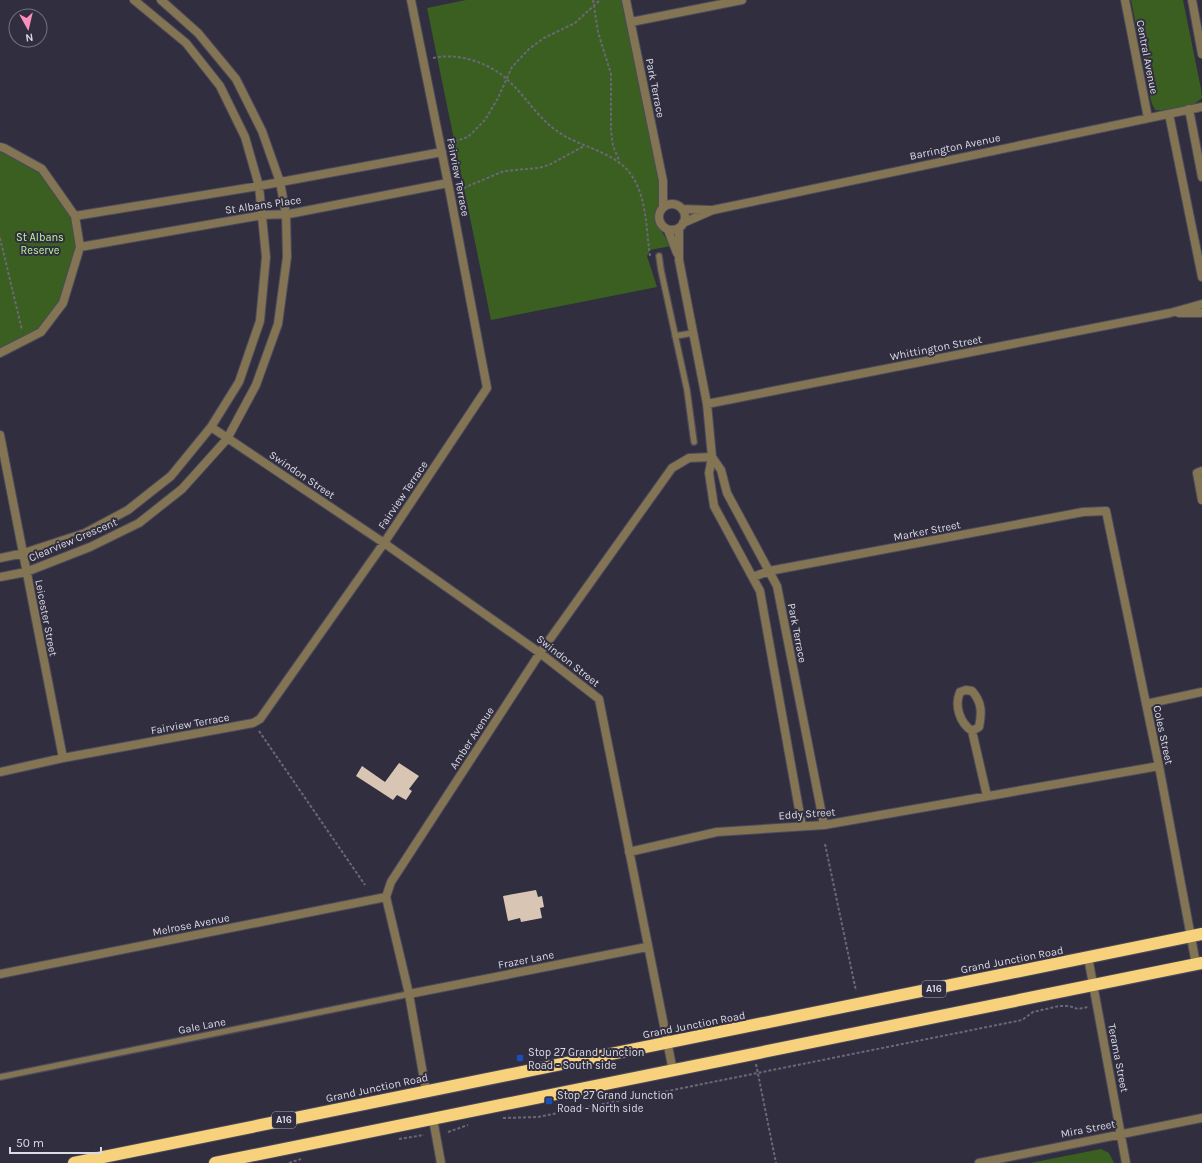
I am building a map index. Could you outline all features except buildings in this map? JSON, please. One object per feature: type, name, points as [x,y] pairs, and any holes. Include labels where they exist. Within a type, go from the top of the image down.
[{"type":"highway","name":"Grand Junction Road","points":[[74,1163],[426,1091],[667,1044],[1196,935]]},
{"type":"highway","points":[[215,1163],[1199,964]]},
{"type":"street","name":"Clearview Crescent","points":[[0,558],[24,553],[85,533],[128,510],[171,476],[211,427],[239,382],[260,321],[266,257],[263,215],[259,186],[245,137],[220,86],[186,44],[134,0]]},
{"type":"street","name":"Clearview Crescent","points":[[0,577],[26,572],[90,547],[139,523],[182,488],[227,438],[256,385],[278,324],[287,257],[286,214],[280,182],[262,131],[236,79],[198,33],[161,0]]},
{"type":"street","name":"Fairview Terrace","points":[[0,772],[63,758],[253,723],[260,719],[384,543],[487,388],[424,59],[411,0]]},
{"type":"street","name":"Park Terrace","points":[[626,0],[663,181],[663,207]]},
{"type":"street","points":[[631,22],[742,0]]},
{"type":"street","name":"Central Avenue","points":[[1125,0],[1148,118]]},
{"type":"street","points":[[1192,0],[1202,54]]},
{"type":"street","name":"Barrington Avenue","points":[[682,209],[713,210],[1202,107]]},
{"type":"street","points":[[1189,109],[1202,177]]},
{"type":"street","points":[[1169,114],[1202,277]]},
{"type":"street","points":[[0,148],[4,148],[42,169],[75,216],[80,247],[63,303],[41,332],[0,353]]},
{"type":"street","name":"St Albans Place","points":[[75,216],[259,186],[441,149]]},
{"type":"street","name":"Park Terrace","points":[[663,181],[673,204]]},
{"type":"street","name":"St Albans Place","points":[[80,247],[263,215],[286,214],[448,183]]},
{"type":"street","points":[[673,204],[682,209],[684,213],[681,226],[668,230],[664,227],[659,220],[660,211],[663,207],[673,204]]},
{"type":"street","name":"Barrington Avenue","points":[[681,226],[713,210]]},
{"type":"street","name":"Park Terrace","points":[[679,260],[681,226]]},
{"type":"street","name":"Park Terrace","points":[[668,230],[679,260],[707,404],[712,457],[708,473],[714,506],[760,591],[802,826]]},
{"type":"street","name":"Whittington Street","points":[[707,404],[1170,313],[1202,304]]},
{"type":"street","name":"Whittington Street","points":[[1170,313],[1202,313]]},
{"type":"street","name":"Swindon Street","points":[[211,427],[384,543],[540,653],[599,700],[672,1071]]},
{"type":"street","name":"Leicester Street","points":[[0,435],[63,758]]},
{"type":"street","name":"Park Terrace","points":[[712,457],[721,470],[727,493],[769,570],[776,586],[824,825]]},
{"type":"street","name":"Amber Avenue","points":[[386,897],[391,882],[540,653],[672,468],[690,458],[712,457]]},
{"type":"street","points":[[1199,472],[1202,500]]},
{"type":"street","name":"Marker Street","points":[[753,577],[769,570],[1082,512],[1106,511]]},
{"type":"street","name":"Coles Street","points":[[1106,511],[1158,766],[1196,935],[1199,964]]},
{"type":"street","points":[[972,731],[979,727],[982,715],[978,698],[972,691],[966,690],[960,692],[957,706],[966,727],[972,731],[987,796]]},
{"type":"street","points":[[1146,704],[1202,692]]},
{"type":"street","name":"Eddy Street","points":[[629,852],[717,832],[824,825],[1158,766]]},
{"type":"street","points":[[386,897],[409,994],[426,1091]]},
{"type":"street","name":"Melrose Avenue","points":[[0,974],[386,897]]},
{"type":"street","name":"Frazer Lane","points":[[409,994],[647,947]]},
{"type":"street","name":"Terama Street","points":[[1088,957],[1126,1163]]},
{"type":"street","name":"Mira Street","points":[[979,1163],[1202,1118]]},
{"type":"street","points":[[432,1119],[441,1163]]},
{"type":"lane","points":[[659,256],[660,270],[687,390],[694,442]]},
{"type":"lane","points":[[675,336],[693,333]]},
{"type":"lane","name":"Gale Lane","points":[[0,1077],[409,994]]},
{"type":"path","points":[[593,0],[598,32],[611,74],[611,130],[613,146],[619,162],[632,176],[640,193],[650,257],[659,256]]},
{"type":"path","points":[[441,149],[460,141],[476,130],[492,108],[512,67],[528,49],[544,38],[571,26],[600,0]]},
{"type":"path","points":[[424,59],[444,55],[467,59],[490,67],[506,78],[540,118],[559,133],[619,162]]},
{"type":"path","points":[[450,193],[504,171],[538,168],[550,165],[584,146]]},
{"type":"path","points":[[0,238],[24,341]]},
{"type":"path","points":[[253,723],[365,885]]},
{"type":"path","points":[[825,844],[856,991]]},
{"type":"path","points":[[502,1118],[538,1117],[1022,1020],[1032,1012],[1059,1006],[1069,1006],[1078,1009],[1097,1005]]},
{"type":"path","points":[[754,1054],[776,1163]]},
{"type":"path","points":[[448,1132],[474,1124]]},
{"type":"green space","points":[[466,0],[623,0],[660,187],[660,203],[656,215],[656,223],[671,246],[650,250],[647,256],[657,287],[491,320],[427,8]]},
{"type":"green space","points":[[1131,0],[1183,0],[1201,89],[1202,98],[1197,102],[1180,109],[1167,111],[1155,110],[1151,101]]},
{"type":"green space","name":"St Albans Reserve","points":[[0,147],[42,169],[75,216],[80,247],[63,303],[41,332],[0,353]]},
{"type":"green space","points":[[1101,1149],[1109,1153],[1114,1163],[1030,1163]]},
{"type":"place","name":"Stop 27 Grand Junction Road - South side","points":[[520,1058]]},
{"type":"place","name":"Stop 27 Grand Junction Road - North side","points":[[549,1101]]}]
